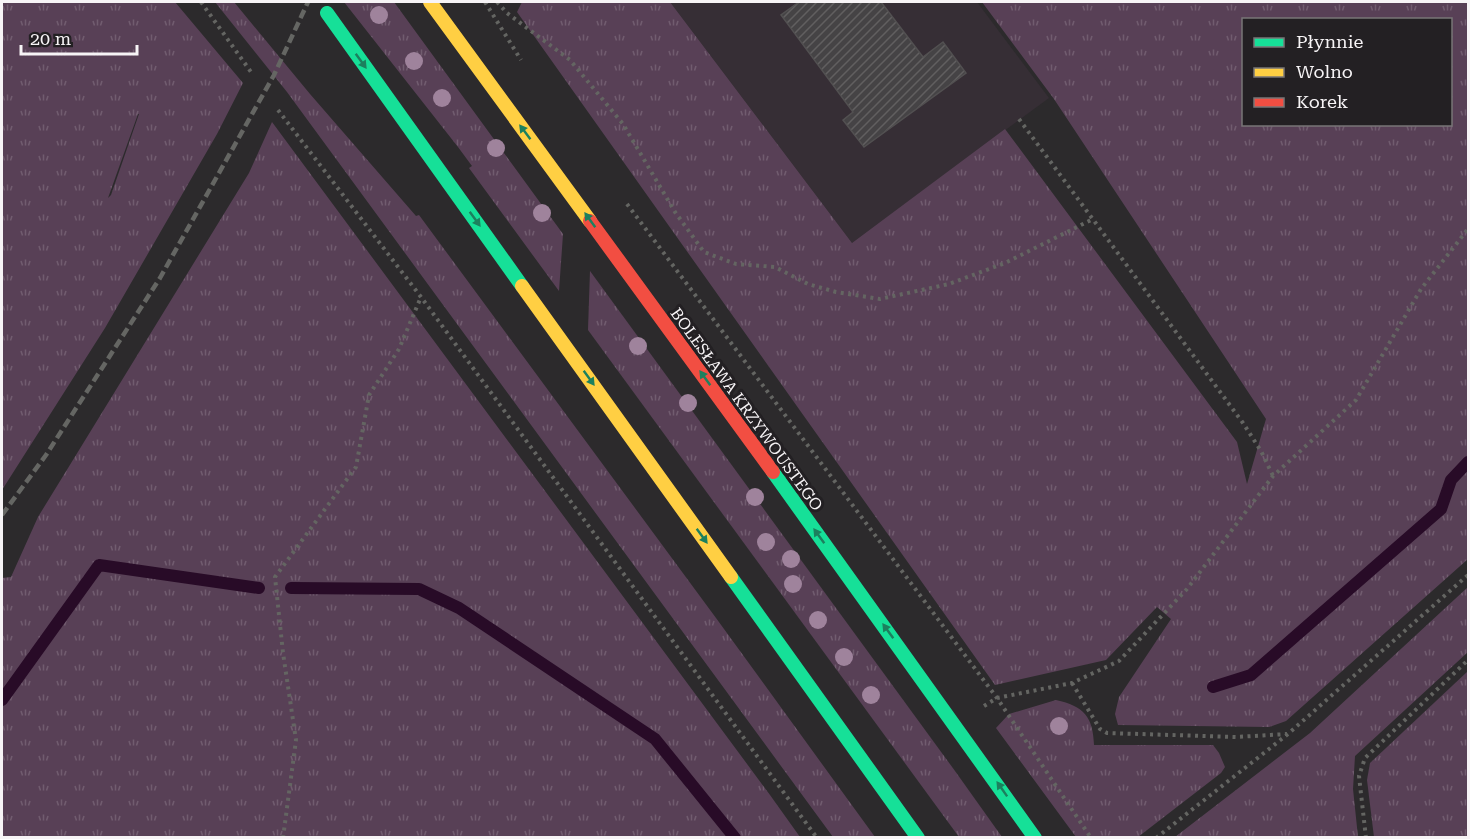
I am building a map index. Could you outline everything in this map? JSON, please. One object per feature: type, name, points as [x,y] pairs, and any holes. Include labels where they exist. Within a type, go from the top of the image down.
[{"type":"main road","name":"BOLESŁAWA KRZYWOUSTEGO","points":[[430,2],[955,723],[1035,837]]},
{"type":"main road","points":[[327,13],[918,837]]},
{"type":"path","points":[[201,2],[251,72]]},
{"type":"path","points":[[485,2],[522,62]]},
{"type":"path","points":[[497,2],[507,13],[570,60],[623,124],[675,212],[704,252],[736,264],[775,267],[808,284],[836,292],[880,299],[949,285],[1005,263],[1093,219]]},
{"type":"path","points":[[278,110],[421,297],[817,837]]},
{"type":"path","points":[[1019,119],[1243,423],[1261,451],[1272,476]]},
{"type":"path","points":[[620,195],[997,698],[1091,837]]},
{"type":"path","points":[[955,723],[997,698],[1072,683],[1119,661],[1186,590],[1272,476],[1356,400],[1421,290],[1468,229]]},
{"type":"path","points":[[283,837],[296,740],[282,654],[275,577],[356,467],[369,395],[399,349],[421,297]]},
{"type":"path","points":[[1156,837],[1288,734],[1468,575]]},
{"type":"path","points":[[1366,837],[1359,776],[1365,758],[1468,660]]},
{"type":"path","points":[[1072,683],[1101,729],[1107,733],[1236,737],[1288,734]]},
{"type":"shaded area","points":[[670,2],[977,2],[1049,98],[852,243]]},
{"type":"green space","points":[[2,2],[175,2],[243,83],[217,134],[105,328],[2,490]],"holes":[[[139,114],[111,195],[108,198]]]},
{"type":"green space","points":[[215,2],[234,2],[310,94],[416,216],[419,215],[875,837],[833,837],[287,92]]},
{"type":"green space","points":[[344,2],[394,2],[563,234],[559,291],[469,168],[472,166],[458,147]]},
{"type":"green space","points":[[522,2],[670,2],[852,243],[1005,129],[1237,442],[1247,484],[1266,419],[1054,99],[982,2],[1468,2],[1468,559],[1286,721],[1269,727],[1118,725],[1115,714],[1119,697],[1171,619],[1157,607],[1106,660],[995,685],[517,12]]},
{"type":"green space","points":[[272,122],[800,837],[2,837],[2,578],[11,577],[38,517],[249,173]]},
{"type":"green space","points":[[590,271],[1002,837],[959,837],[588,330]]},
{"type":"green space","points":[[1468,587],[1468,652],[1355,756],[1353,789],[1358,837],[1175,837],[1310,733]]},
{"type":"green space","points":[[1468,671],[1468,837],[1374,837],[1367,780],[1370,763]]},
{"type":"green space","points":[[1056,700],[1074,706],[1085,714],[1092,727],[1094,745],[1213,745],[1225,767],[1221,773],[1138,837],[1076,837],[996,728],[1009,714]]},
{"type":"building","points":[[799,2],[881,2],[923,57],[943,42],[966,73],[864,147],[843,120],[853,112],[781,15]]},
{"type":"waterway","points":[[1213,687],[1251,675],[1441,509],[1451,480],[1468,462]]},
{"type":"waterway","points":[[2,700],[99,565],[259,588]]},
{"type":"waterway","points":[[291,588],[419,589],[459,608],[655,739],[735,838]]},
{"type":"railway","points":[[2,515],[46,455],[160,278],[274,75],[308,2]]},
{"type":"traffic: fast","points":[[327,13],[522,286]]},
{"type":"traffic: fast","points":[[773,472],[1035,838]]},
{"type":"traffic: fast","points":[[731,577],[918,838]]},
{"type":"traffic: slow","points":[[430,2],[590,221]]},
{"type":"traffic: slow","points":[[522,286],[731,577]]},
{"type":"traffic: jam","points":[[590,221],[773,472]]}]
